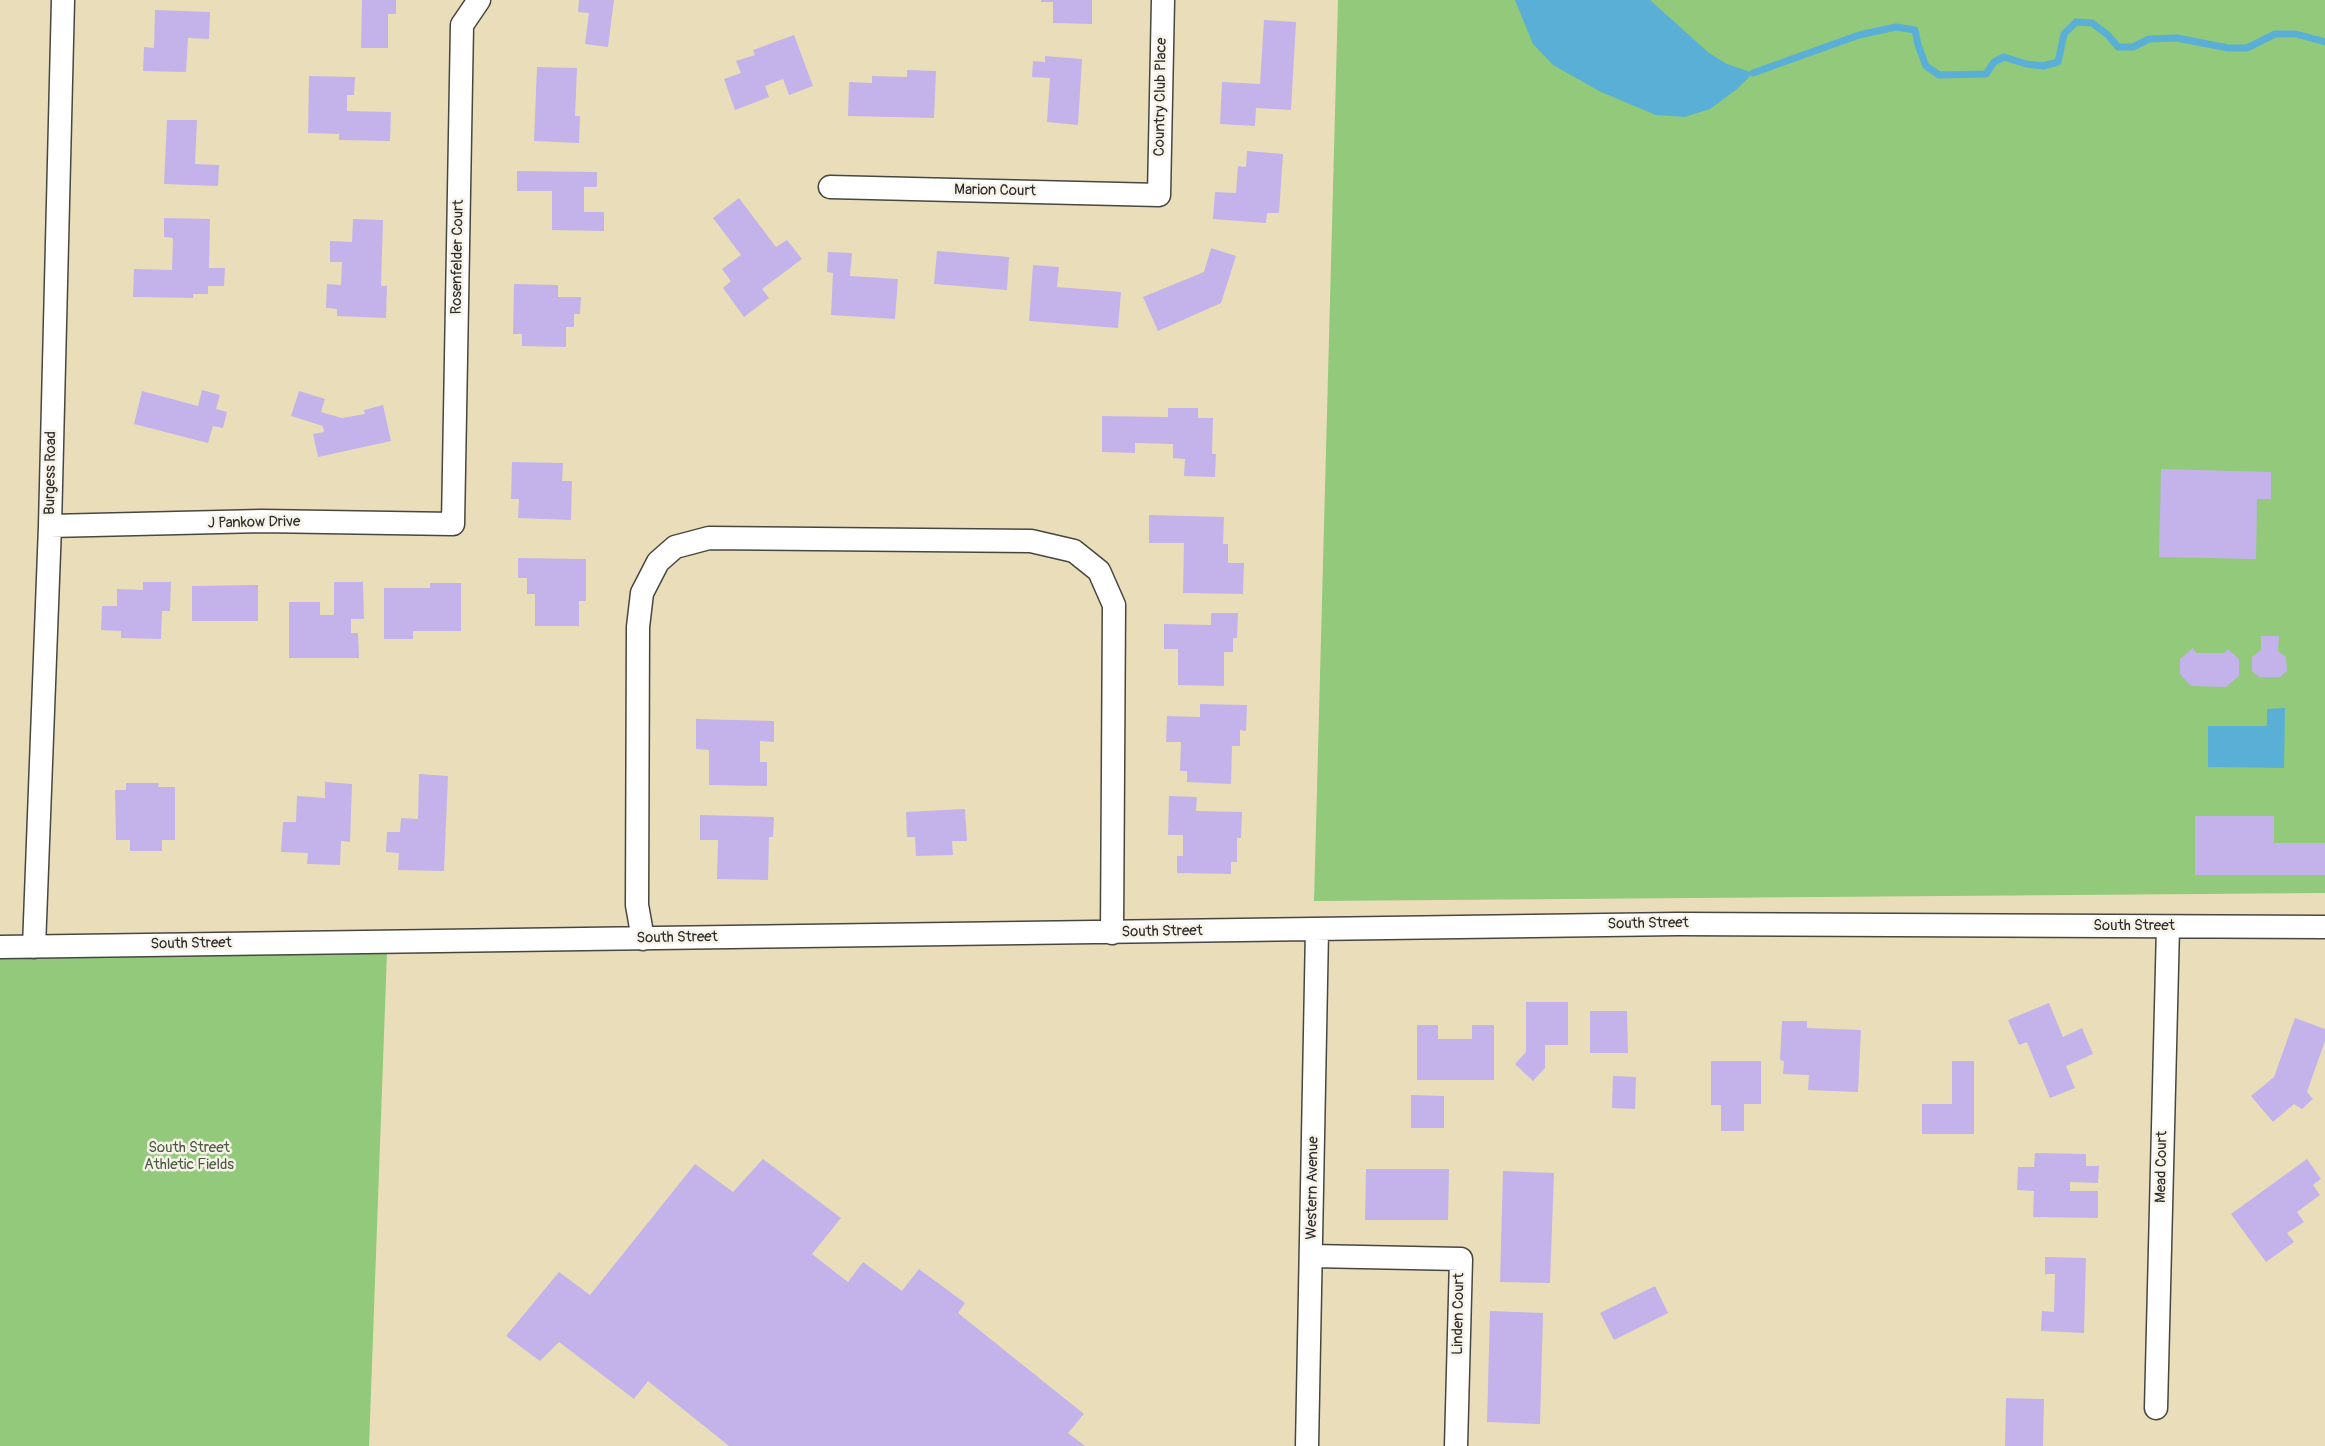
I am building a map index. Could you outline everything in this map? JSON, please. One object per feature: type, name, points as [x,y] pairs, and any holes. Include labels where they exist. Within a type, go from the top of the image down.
[{"type":"street","name":"Burgess Road","points":[[34,947],[50,526],[63,0]]},
{"type":"street","name":"Rosenfelder Court","points":[[453,519],[462,25],[479,0]]},
{"type":"street","name":"Country Club Place","points":[[1159,195],[1163,0]]},
{"type":"street","name":"Marion Court","points":[[830,187],[1159,195]]},
{"type":"street","name":"J Pankow Drive","points":[[50,526],[262,521],[453,524],[453,519]]},
{"type":"street","points":[[643,939],[637,905],[638,627],[642,592],[658,562],[675,547],[709,537],[1031,541],[1074,551],[1100,571],[1114,605],[1112,933]]},
{"type":"street","name":"South Street","points":[[0,947],[1678,924],[2325,927]]},
{"type":"street","name":"Mead Court","points":[[2156,1408],[2168,927]]},
{"type":"street","name":"Western Avenue","points":[[1307,1446],[1317,930]]},
{"type":"street","name":"Linden Court","points":[[1312,1256],[1461,1259],[1456,1446]]},
{"type":"green space","points":[[1338,0],[2325,0],[2325,893],[1314,901]]},
{"type":"green space","name":"South Street Athletic Fields","points":[[387,952],[369,1446],[0,1446],[0,959]]},
{"type":"water","points":[[1515,0],[1650,0],[1709,53],[1727,64],[1753,73],[1737,89],[1710,109],[1685,117],[1656,115],[1601,92],[1553,65],[1533,44]]},
{"type":"water","points":[[2285,708],[2284,768],[2208,767],[2208,726],[2267,726],[2267,709]]},
{"type":"building","points":[[362,0],[396,0],[396,14],[388,14],[388,48],[361,48]]},
{"type":"building","points":[[579,0],[614,0],[608,47],[585,44],[589,13],[578,12]]},
{"type":"building","points":[[1041,0],[1092,0],[1092,24],[1053,23],[1053,2],[1041,2]]},
{"type":"building","points":[[155,10],[210,12],[209,39],[188,38],[186,72],[143,71],[144,47],[154,48]]},
{"type":"building","points":[[1264,20],[1296,22],[1291,110],[1256,108],[1255,126],[1220,124],[1222,82],[1260,84]]},
{"type":"building","points":[[794,35],[813,86],[789,95],[783,79],[765,86],[769,97],[735,110],[724,79],[741,73],[736,61],[755,55],[753,50]]},
{"type":"building","points":[[1045,56],[1082,59],[1078,125],[1047,122],[1050,78],[1032,77],[1033,61],[1045,62]]},
{"type":"building","points":[[537,67],[577,68],[575,116],[580,116],[579,143],[534,141]]},
{"type":"building","points":[[907,70],[936,71],[934,118],[848,116],[849,82],[872,83],[872,76],[907,77]]},
{"type":"building","points":[[309,76],[355,77],[354,95],[347,95],[347,111],[391,112],[390,141],[339,140],[339,134],[308,133]]},
{"type":"building","points":[[167,120],[197,120],[195,164],[219,165],[218,186],[164,184]]},
{"type":"building","points":[[1247,151],[1283,154],[1279,213],[1267,213],[1266,223],[1213,219],[1215,192],[1236,193],[1238,166],[1246,167]]},
{"type":"building","points":[[517,171],[597,172],[597,187],[584,187],[584,212],[604,212],[604,231],[552,230],[552,191],[517,191]]},
{"type":"building","points":[[739,198],[776,247],[787,240],[802,259],[762,289],[769,298],[744,317],[723,288],[731,281],[722,269],[741,255],[713,218]]},
{"type":"building","points":[[164,218],[210,219],[209,268],[225,268],[224,286],[208,286],[208,294],[193,294],[193,298],[133,297],[134,269],[172,270],[173,238],[164,237]]},
{"type":"building","points":[[353,219],[383,220],[381,286],[387,286],[386,318],[337,316],[337,309],[326,308],[327,284],[341,285],[342,262],[330,262],[330,241],[352,242]]},
{"type":"building","points":[[1211,248],[1236,256],[1221,303],[1158,331],[1143,297],[1204,272]]},
{"type":"building","points":[[937,251],[1009,257],[1007,290],[934,284]]},
{"type":"building","points":[[828,252],[852,253],[850,276],[898,279],[895,319],[831,315],[833,273],[827,272]]},
{"type":"building","points":[[1033,265],[1059,267],[1057,287],[1121,292],[1118,328],[1029,321]]},
{"type":"building","points":[[514,284],[558,285],[558,297],[581,297],[580,314],[574,314],[574,327],[566,327],[566,347],[522,346],[522,334],[513,334]]},
{"type":"building","points":[[202,390],[220,395],[216,409],[227,412],[223,428],[213,426],[208,443],[134,424],[142,391],[198,406]]},
{"type":"building","points":[[299,391],[325,399],[321,412],[342,418],[365,414],[364,410],[383,405],[391,441],[318,457],[313,434],[324,432],[323,426],[291,416]]},
{"type":"building","points":[[1168,408],[1198,408],[1198,418],[1213,418],[1212,454],[1216,454],[1215,477],[1184,476],[1185,459],[1173,458],[1173,444],[1135,443],[1135,453],[1102,452],[1102,416],[1168,417]]},
{"type":"building","points":[[512,462],[563,463],[562,481],[572,481],[571,520],[518,518],[519,499],[511,499]]},
{"type":"building","points":[[2161,469],[2271,472],[2271,499],[2257,499],[2256,559],[2159,557]]},
{"type":"building","points":[[1149,515],[1224,517],[1223,544],[1228,544],[1228,563],[1244,563],[1243,594],[1183,593],[1184,543],[1149,543]]},
{"type":"building","points":[[518,558],[586,559],[586,601],[579,601],[579,626],[535,626],[535,594],[527,594],[527,578],[518,578]]},
{"type":"building","points":[[143,582],[171,582],[170,611],[162,611],[161,639],[121,638],[121,631],[101,630],[102,606],[117,606],[117,589],[143,590]]},
{"type":"building","points":[[334,582],[363,582],[364,619],[351,619],[351,633],[358,633],[359,658],[289,658],[289,602],[320,602],[320,615],[334,615]]},
{"type":"building","points":[[430,583],[461,583],[461,631],[413,631],[413,639],[384,639],[384,588],[430,588]]},
{"type":"building","points":[[258,585],[258,621],[192,621],[192,586]]},
{"type":"building","points":[[1211,613],[1238,613],[1237,638],[1233,638],[1233,652],[1224,652],[1224,686],[1178,685],[1178,649],[1164,649],[1164,624],[1211,625]]},
{"type":"building","points":[[2261,636],[2279,636],[2278,651],[2286,657],[2287,671],[2280,677],[2259,677],[2252,671],[2252,657],[2261,650]]},
{"type":"building","points":[[2193,648],[2196,653],[2224,653],[2228,649],[2239,659],[2239,676],[2226,687],[2191,686],[2180,674],[2180,659]]},
{"type":"building","points":[[1200,704],[1247,705],[1246,731],[1240,730],[1240,746],[1232,746],[1231,784],[1187,782],[1187,771],[1180,771],[1181,742],[1166,742],[1167,716],[1200,717]]},
{"type":"building","points":[[696,719],[774,721],[774,742],[760,741],[760,762],[767,762],[767,786],[709,785],[709,750],[696,749]]},
{"type":"building","points":[[419,774],[448,776],[444,871],[398,870],[399,853],[386,852],[387,832],[400,832],[401,818],[418,819]]},
{"type":"building","points":[[325,782],[352,784],[350,842],[341,841],[340,865],[307,864],[308,853],[281,852],[283,822],[296,822],[297,796],[325,798]]},
{"type":"building","points":[[126,783],[159,783],[158,787],[175,787],[175,840],[162,840],[162,851],[130,851],[130,840],[116,840],[115,790],[126,790]]},
{"type":"building","points":[[1169,796],[1197,797],[1196,811],[1242,812],[1241,838],[1237,838],[1237,862],[1231,862],[1231,874],[1177,873],[1177,856],[1183,856],[1183,835],[1168,835]]},
{"type":"building","points":[[965,809],[967,841],[952,841],[953,855],[916,856],[915,837],[907,837],[906,812]]},
{"type":"building","points":[[700,815],[774,817],[773,837],[769,837],[768,880],[717,879],[718,840],[700,840]]},
{"type":"building","points":[[2195,816],[2274,816],[2274,843],[2325,843],[2325,875],[2195,875]]},
{"type":"building","points":[[1526,1002],[1568,1002],[1568,1045],[1545,1045],[1545,1068],[1533,1081],[1515,1064],[1526,1052]]},
{"type":"building","points":[[2049,1003],[2063,1037],[2082,1028],[2093,1054],[2066,1066],[2075,1088],[2050,1098],[2027,1042],[2019,1045],[2008,1020]]},
{"type":"building","points":[[1590,1011],[1627,1011],[1628,1053],[1590,1053]]},
{"type":"building","points":[[2295,1018],[2325,1029],[2325,1041],[2307,1092],[2313,1099],[2302,1109],[2294,1104],[2273,1122],[2251,1096],[2274,1077]]},
{"type":"building","points":[[1782,1021],[1807,1021],[1807,1028],[1861,1030],[1858,1092],[1808,1090],[1809,1075],[1783,1074],[1784,1061],[1780,1060]]},
{"type":"building","points":[[1417,1025],[1438,1025],[1438,1039],[1472,1039],[1472,1025],[1494,1025],[1494,1080],[1417,1080]]},
{"type":"building","points":[[1711,1061],[1761,1061],[1761,1104],[1744,1104],[1744,1131],[1721,1131],[1721,1105],[1711,1105]]},
{"type":"building","points":[[1952,1061],[1974,1061],[1974,1134],[1922,1134],[1922,1104],[1952,1104]]},
{"type":"building","points":[[1613,1076],[1636,1077],[1635,1109],[1612,1108]]},
{"type":"building","points":[[1411,1095],[1444,1096],[1444,1128],[1411,1128]]},
{"type":"building","points":[[2035,1153],[2086,1154],[2086,1166],[2099,1166],[2098,1183],[2070,1182],[2070,1191],[2098,1191],[2098,1218],[2033,1217],[2034,1191],[2017,1190],[2018,1167],[2034,1167]]},
{"type":"building","points":[[763,1159],[841,1218],[812,1254],[848,1282],[863,1262],[902,1291],[919,1269],[965,1303],[958,1313],[1084,1414],[1068,1433],[1085,1446],[729,1446],[648,1381],[634,1399],[559,1342],[540,1361],[506,1336],[559,1272],[590,1295],[695,1164],[733,1192]]},
{"type":"building","points":[[2307,1159],[2321,1179],[2313,1185],[2320,1195],[2297,1212],[2304,1222],[2287,1233],[2294,1242],[2266,1262],[2231,1214]]},
{"type":"building","points":[[1366,1169],[1449,1169],[1448,1220],[1365,1220]]},
{"type":"building","points":[[1503,1171],[1554,1173],[1550,1283],[1500,1282]]},
{"type":"building","points":[[2045,1257],[2086,1258],[2084,1333],[2041,1331],[2042,1311],[2054,1312],[2055,1274],[2045,1274]]},
{"type":"building","points":[[1655,1286],[1668,1313],[1614,1340],[1600,1313]]},
{"type":"building","points":[[1490,1311],[1543,1313],[1540,1424],[1487,1422]]},
{"type":"building","points":[[2006,1398],[2044,1399],[2043,1446],[2005,1446]]},
{"type":"waterway","points":[[1753,73],[1859,35],[1896,27],[1915,30],[1926,66],[1939,75],[1986,74],[1994,62],[2004,57],[2026,64],[2043,66],[2058,62],[2064,34],[2076,22],[2092,23],[2108,35],[2118,47],[2133,47],[2149,39],[2177,38],[2228,48],[2247,48],[2275,34],[2296,34],[2325,42]]}]
